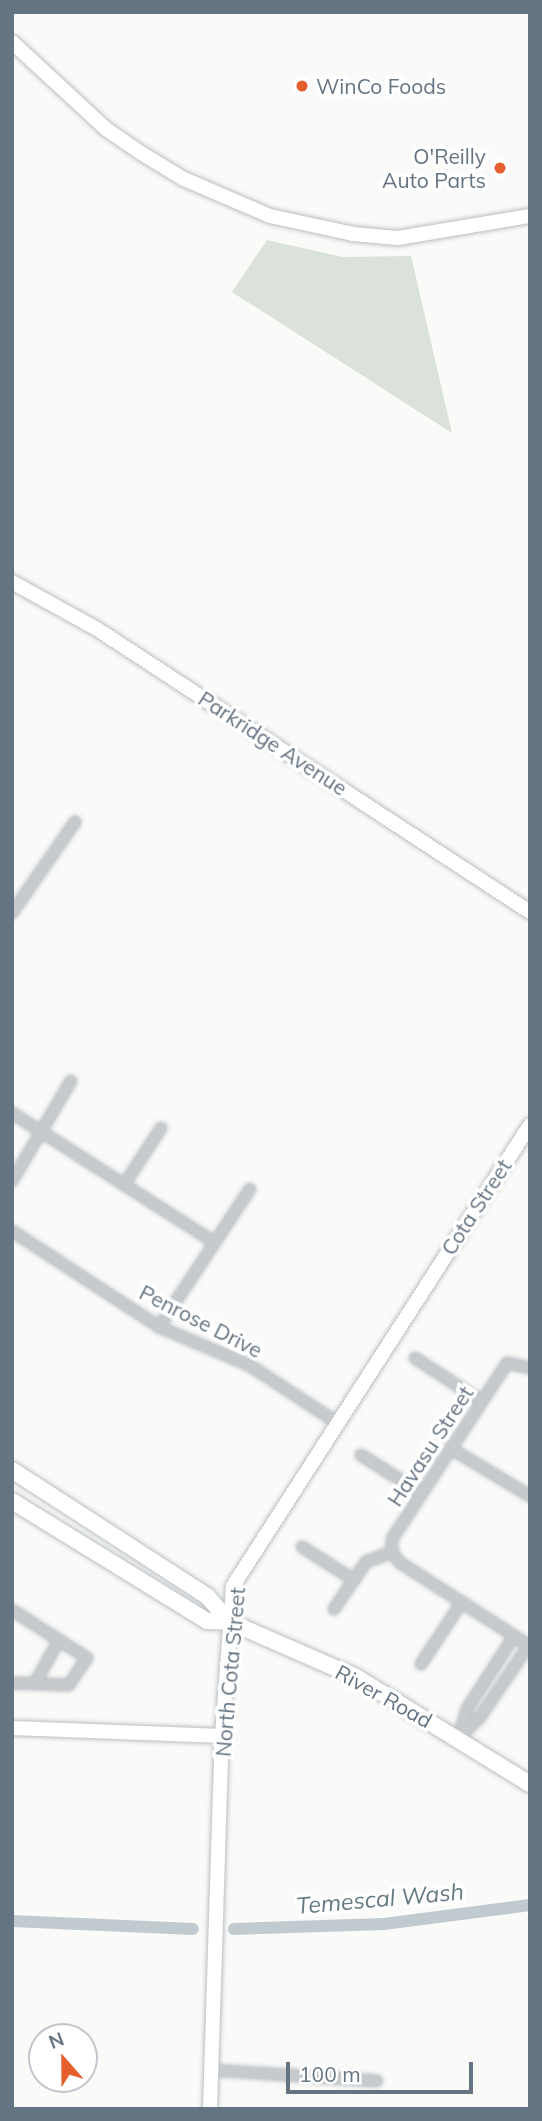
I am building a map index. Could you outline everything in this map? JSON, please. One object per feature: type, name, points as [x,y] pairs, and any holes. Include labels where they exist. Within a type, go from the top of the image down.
[{"type":"main road","name":"River Road","points":[[12,1470],[207,1596],[230,1622]]},
{"type":"main road","name":"River Road","points":[[12,1501],[207,1621],[230,1622],[356,1677],[530,1784]]},
{"type":"street","points":[[12,42],[106,129],[141,153],[184,179],[270,216],[353,234],[398,238],[530,216]]},
{"type":"street","name":"Parkridge Avenue","points":[[12,582],[97,629],[530,912]]},
{"type":"street","points":[[12,913],[16,901],[75,822]]},
{"type":"street","points":[[12,1181],[71,1081]]},
{"type":"street","points":[[12,1113],[215,1242]]},
{"type":"street","name":"Cota Street","points":[[422,1289],[530,1125]]},
{"type":"street","points":[[124,1185],[161,1128]]},
{"type":"street","points":[[159,1327],[250,1189]]},
{"type":"street","name":"Penrose Drive","points":[[12,1231],[159,1327],[248,1365],[336,1423]]},
{"type":"street","name":"North Cota Street","points":[[210,2109],[222,1736],[233,1586],[422,1289]]},
{"type":"street","points":[[415,1358],[481,1401]]},
{"type":"street","name":"Havasu Street","points":[[392,1552],[392,1539],[507,1363],[530,1368]]},
{"type":"street","points":[[450,1448],[530,1496]]},
{"type":"street","points":[[361,1455],[421,1493]]},
{"type":"street","points":[[302,1547],[354,1580]]},
{"type":"street","points":[[334,1609],[366,1562],[392,1552],[399,1562],[529,1645],[480,1717],[458,1739]]},
{"type":"street","points":[[421,1664],[462,1602]]},
{"type":"street","points":[[12,1610],[87,1658],[69,1685],[12,1683]]},
{"type":"street","points":[[458,1739],[467,1709],[514,1636]]},
{"type":"street","points":[[35,1684],[59,1640]]},
{"type":"street","points":[[12,1728],[222,1736]]},
{"type":"street","points":[[212,2070],[377,2081]]},
{"type":"shaded area","points":[[267,240],[343,257],[411,256],[452,433],[232,292]]},
{"type":"waterway","name":"Temescal Wash","points":[[234,1929],[384,1924],[530,1905]]},
{"type":"waterway","name":"Temescal Wash","points":[[12,1921],[193,1929]]},
{"type":"place","name":"WinCo Foods","points":[[302,86]]},
{"type":"place","name":"O'Reilly Auto Parts","points":[[500,168]]}]
